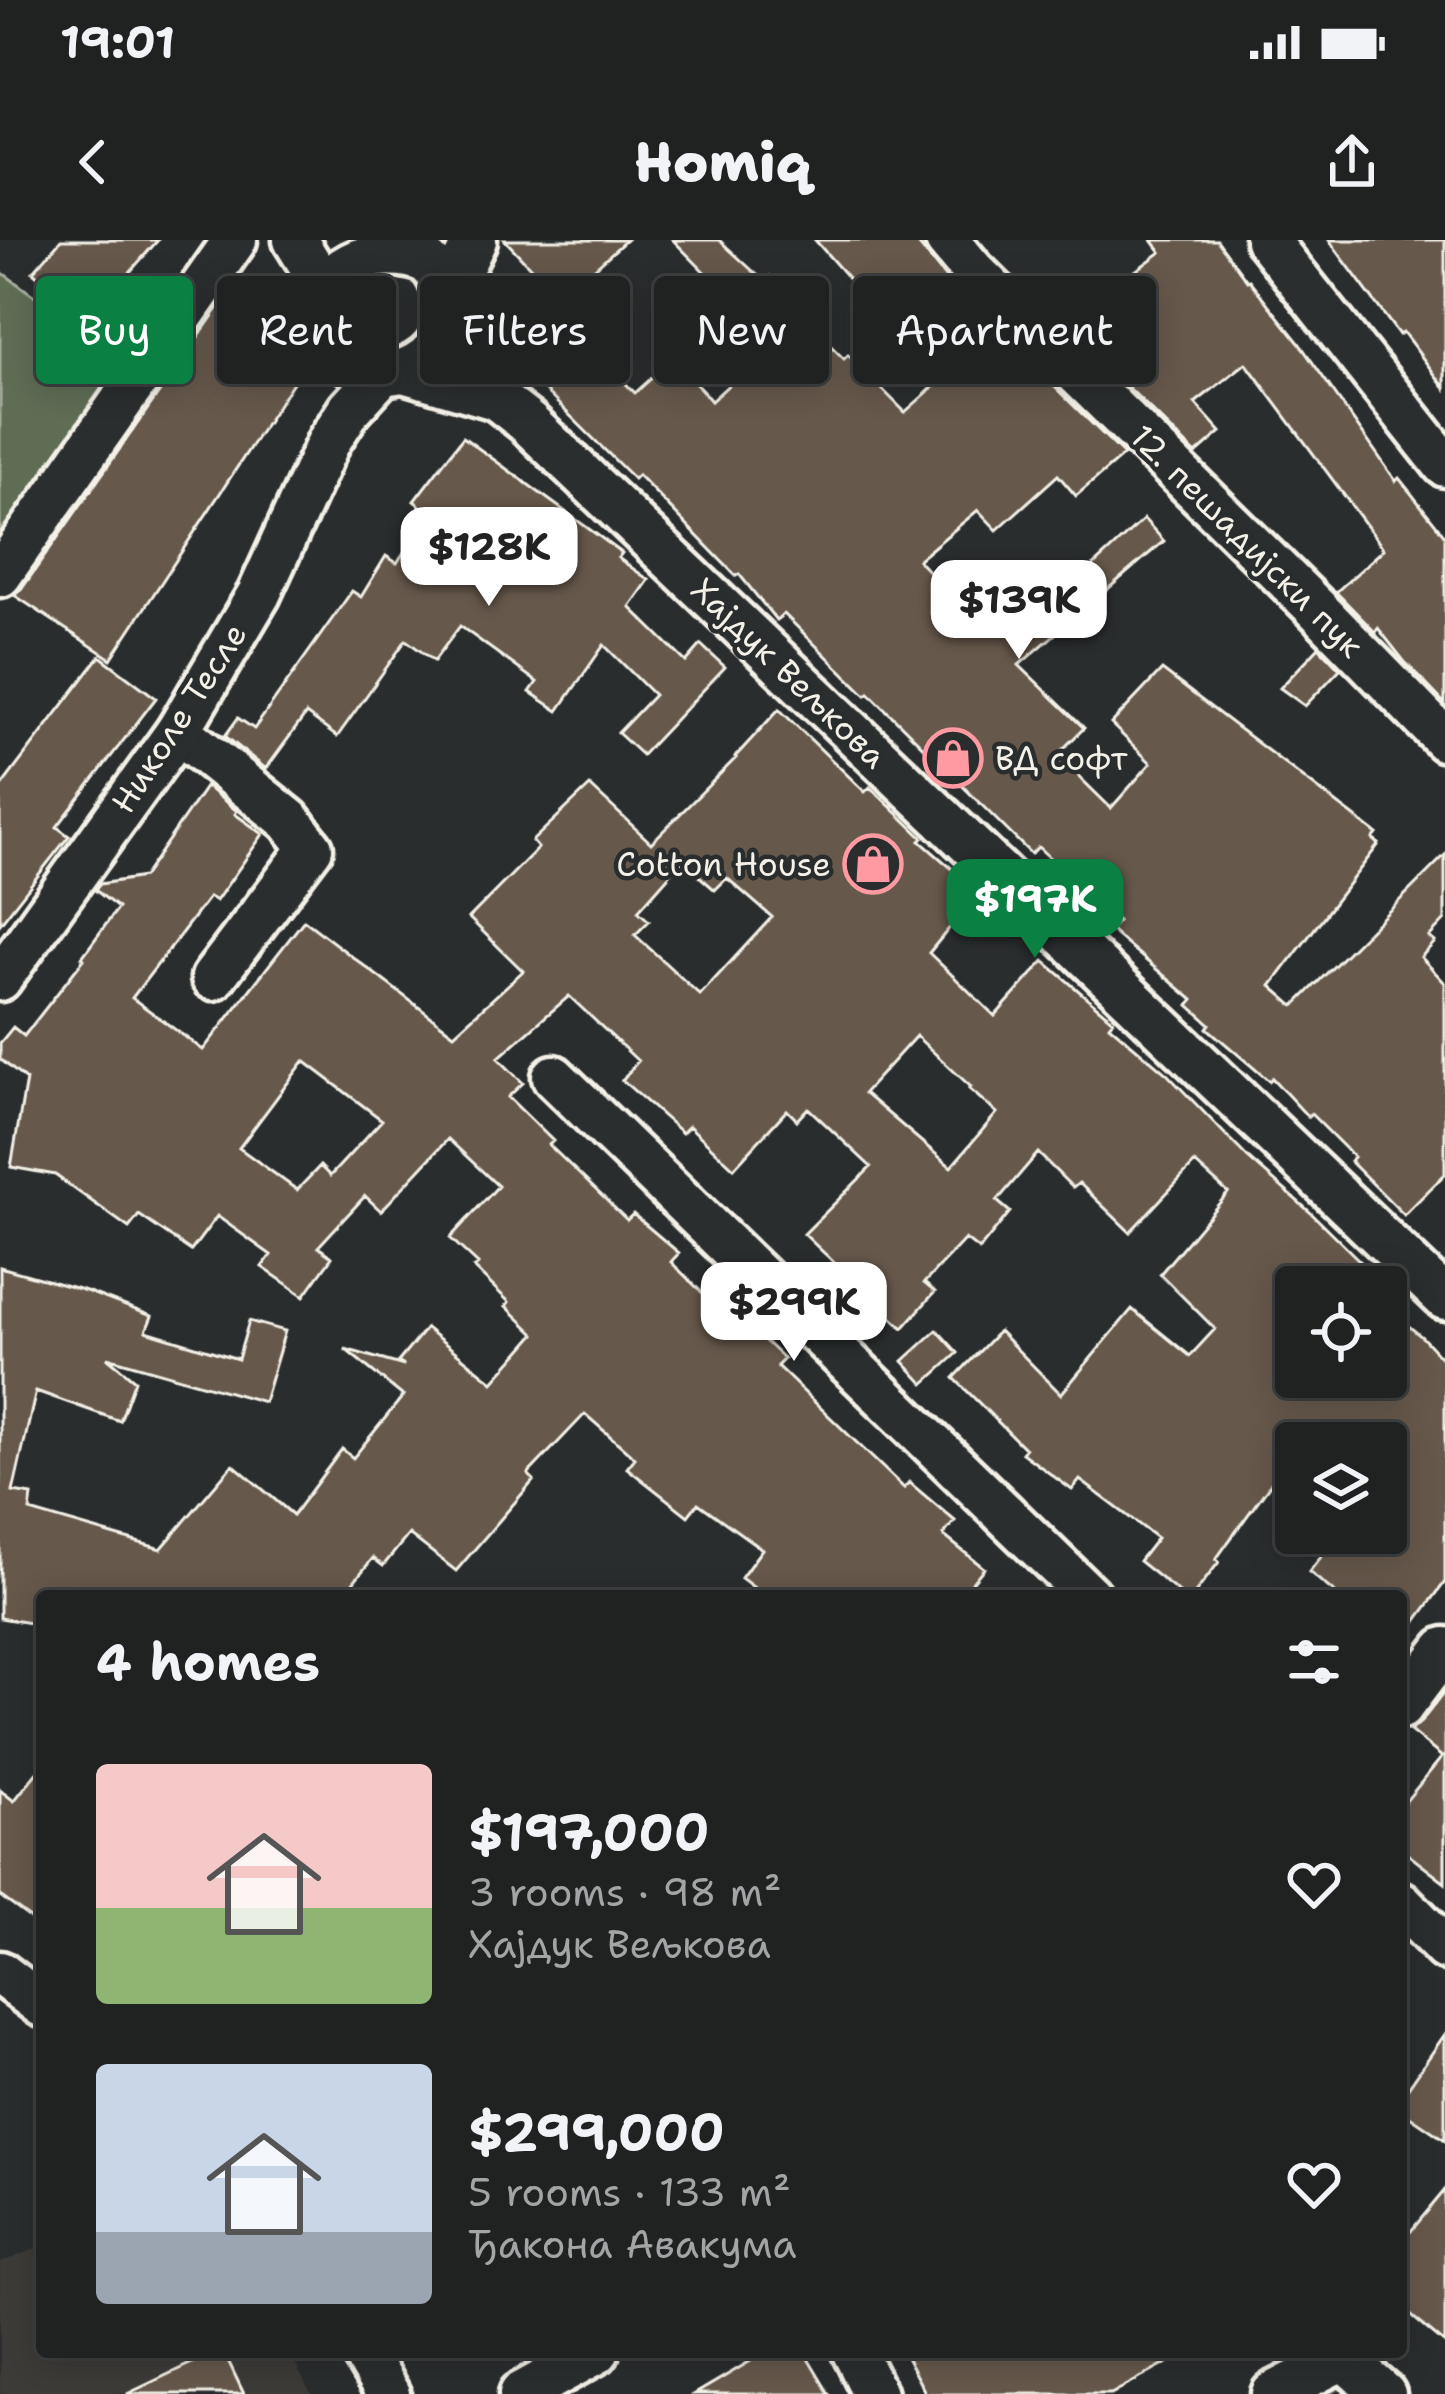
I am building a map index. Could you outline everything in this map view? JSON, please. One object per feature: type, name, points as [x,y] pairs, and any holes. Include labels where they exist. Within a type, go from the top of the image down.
[{"type":"street","points":[[0,575],[235,240]]},
{"type":"street","points":[[295,240],[318,276]]},
{"type":"street","points":[[462,276],[475,240]]},
{"type":"street","name":"12. пешадијски пук","points":[[946,240],[1445,740]]},
{"type":"street","points":[[1267,240],[1445,465]]},
{"type":"street","points":[[331,276],[349,257],[386,245],[428,263],[439,276]]},
{"type":"street","name":"Хајдук Вељкова","points":[[396,374],[496,398],[528,423],[1445,1298]]},
{"type":"street","name":"Николе Тесле","points":[[329,441],[330,384]]},
{"type":"street","name":"Николе Тесле","points":[[0,979],[178,731],[259,594],[329,441],[349,410],[380,384]]},
{"type":"street","name":"Хајдук Вељкова","points":[[490,384],[496,398]]},
{"type":"street","points":[[178,731],[290,820],[311,848],[213,978]]},
{"type":"street","points":[[554,1077],[1083,1590]]},
{"type":"street","points":[[1407,1699],[1445,1648]]},
{"type":"street","points":[[1407,1909],[1445,1948]]},
{"type":"street","points":[[0,1973],[36,2001]]},
{"type":"street","points":[[367,2358],[388,2394]]},
{"type":"street","points":[[521,2394],[586,2358]]},
{"type":"street","points":[[857,2358],[875,2394]]},
{"type":"street","points":[[1273,2394],[1335,2358]]},
{"type":"street","points":[[1343,2358],[1384,2394]]},
{"type":"shaded area","points":[[36,2248],[36,2358],[292,2358],[311,2394],[0,2394],[0,2263]]},
{"type":"green space","points":[[0,271],[36,297],[36,384],[109,384],[0,549]]},
{"type":"building","points":[[61,240],[158,240],[126,276],[38,276],[33,272]]},
{"type":"building","points":[[505,240],[626,240],[588,276],[525,276],[532,269]]},
{"type":"building","points":[[673,240],[719,240],[759,276],[708,276]]},
{"type":"building","points":[[815,240],[915,240],[944,276],[853,276],[853,284]]},
{"type":"building","points":[[1152,240],[1217,240],[1299,343],[1396,481],[1399,478],[1445,536],[1445,704],[1378,628],[1375,632],[1336,592],[1384,549],[1246,363],[1195,403],[1221,432],[1196,454],[1125,384],[1156,384],[1156,276],[1128,276],[1161,252]]},
{"type":"building","points":[[1329,240],[1445,240],[1445,388],[1403,332],[1399,335]]},
{"type":"building","points":[[217,310],[217,384],[292,384],[111,659],[14,595],[165,384],[193,384],[193,344]]},
{"type":"building","points":[[829,344],[844,359],[848,355],[853,360],[853,384],[877,384],[905,412],[937,384],[1052,384],[1124,455],[1076,496],[1058,475],[997,530],[978,510],[918,560],[982,629],[1059,567],[1073,584],[1144,519],[1164,541],[1019,665],[1084,728],[1057,755],[1111,808],[1151,763],[1111,724],[1162,670],[1377,834],[1373,839],[1379,844],[1271,986],[1294,1006],[1445,855],[1445,920],[1429,937],[1435,942],[1421,957],[1445,983],[1445,1174],[1404,1215],[1311,1114],[1308,1117],[1272,1078],[1269,1081],[1207,1028],[1210,1024],[1189,1005],[1193,1000],[1110,930],[1118,921],[1038,847],[1031,854],[869,693],[784,614],[776,620],[739,574],[638,475],[634,479],[538,384],[626,384],[635,393],[654,376],[654,384],[696,384],[711,401],[730,384],[829,384]]},
{"type":"building","points":[[463,437],[622,553],[618,558],[649,580],[630,607],[686,662],[701,645],[725,667],[642,755],[618,733],[654,695],[604,645],[558,711],[530,692],[537,682],[460,626],[434,661],[406,640],[337,737],[306,714],[266,769],[225,736],[238,718],[254,729],[352,591],[361,597],[386,556],[397,563],[429,513],[414,501]]},
{"type":"building","points":[[1319,647],[1340,669],[1305,706],[1280,688]]},
{"type":"building","points":[[100,656],[156,698],[57,827],[69,836],[0,924],[0,788]]},
{"type":"building","points":[[779,709],[865,792],[870,787],[923,838],[920,841],[979,892],[929,953],[995,1016],[1044,961],[1113,1020],[1109,1025],[1167,1074],[1248,1158],[1365,1266],[1275,1266],[1275,1398],[1407,1398],[1407,1324],[1445,1362],[1445,1582],[1407,1634],[1407,1590],[1332,1590],[1309,1572],[1323,1554],[1407,1554],[1407,1422],[1275,1422],[1275,1486],[1271,1483],[1198,1590],[1175,1590],[1139,1561],[1157,1538],[1080,1480],[1072,1490],[1022,1453],[1025,1449],[954,1378],[999,1331],[1061,1394],[1132,1309],[1190,1356],[1215,1329],[1160,1274],[1228,1193],[1195,1163],[1130,1232],[1079,1183],[1073,1188],[1038,1153],[997,1201],[1010,1212],[979,1250],[965,1239],[924,1283],[935,1292],[903,1328],[804,1234],[871,1167],[808,1108],[797,1120],[787,1110],[734,1168],[689,1126],[682,1133],[622,1080],[638,1061],[569,996],[498,1058],[523,1083],[508,1097],[553,1141],[549,1145],[627,1220],[633,1214],[679,1253],[671,1262],[740,1330],[747,1324],[784,1359],[777,1366],[904,1488],[909,1482],[955,1521],[943,1535],[984,1568],[966,1590],[757,1590],[741,1578],[762,1549],[698,1503],[688,1516],[627,1468],[635,1458],[585,1414],[528,1474],[534,1480],[456,1571],[409,1534],[383,1566],[373,1558],[347,1590],[36,1590],[36,1624],[0,1618],[0,1267],[152,1316],[146,1331],[238,1359],[249,1321],[285,1331],[264,1402],[107,1357],[135,1380],[120,1421],[36,1391],[13,1492],[32,1495],[30,1511],[161,1549],[233,1464],[293,1515],[342,1449],[353,1458],[403,1396],[345,1349],[404,1366],[398,1362],[426,1328],[493,1382],[535,1334],[474,1268],[478,1264],[450,1238],[498,1186],[448,1139],[381,1211],[365,1196],[318,1247],[332,1257],[304,1296],[262,1267],[271,1255],[217,1216],[191,1251],[139,1215],[129,1228],[55,1175],[11,1167],[26,1080],[0,1059],[0,1043],[13,1027],[24,1036],[118,908],[95,890],[100,884],[143,877],[206,786],[263,834],[216,901],[209,897],[132,998],[203,1050],[304,920],[454,1034],[523,971],[469,918],[538,848],[532,841],[590,786],[651,843]],"holes":[[[682,861],[715,890],[727,878],[772,917],[700,995],[635,935],[649,921],[638,911]],[[916,1036],[997,1113],[951,1167],[864,1093]],[[304,1061],[382,1120],[330,1176],[320,1166],[297,1190],[239,1148]]]},
{"type":"building","points":[[937,1330],[958,1353],[924,1384],[903,1361]]},
{"type":"building","points":[[1445,1691],[1445,1883],[1407,1854],[1407,1800],[1442,1757],[1410,1731]]},
{"type":"building","points":[[36,1774],[36,1923],[0,1896],[0,1790],[14,1801]]},
{"type":"building","points":[[1445,2034],[1445,2140],[1407,2114],[1407,2089]]},
{"type":"building","points":[[1445,2190],[1445,2344],[1407,2312],[1407,2236]]},
{"type":"building","points":[[202,2358],[227,2358],[244,2394],[127,2394]]},
{"type":"building","points":[[756,2358],[808,2358],[829,2394],[695,2394]]},
{"type":"building","points":[[906,2358],[1177,2358],[1111,2394],[926,2394]]},
{"type":"place","name":"ВД софт","points":[[953,758]]},
{"type":"place","name":"Cotton House","points":[[873,864]]}]
